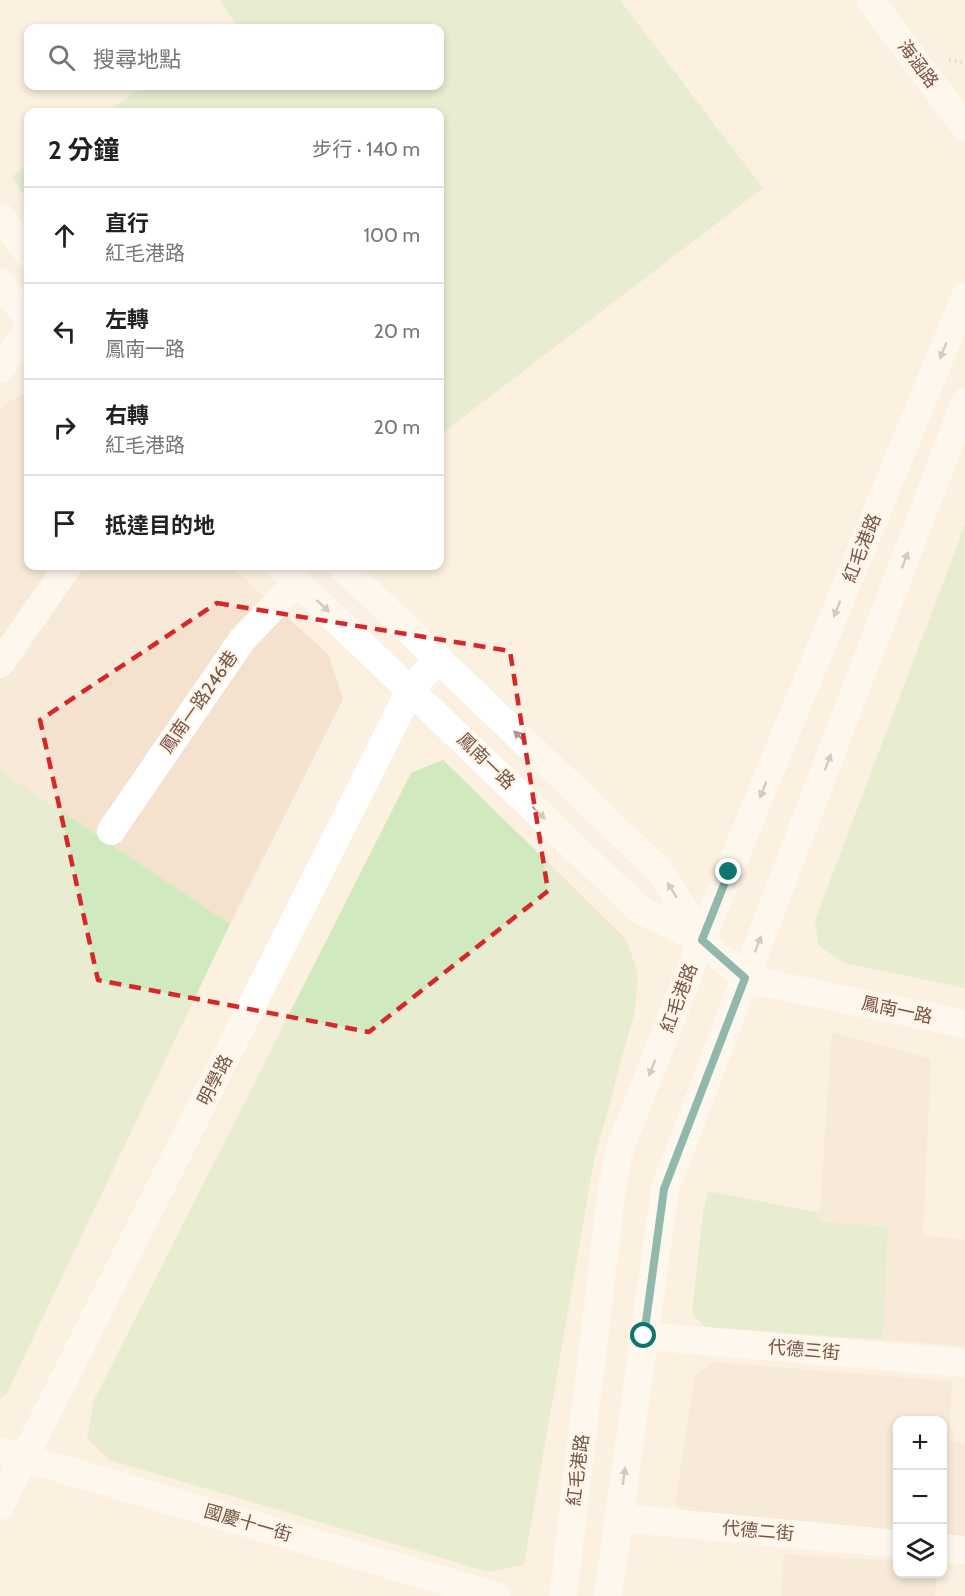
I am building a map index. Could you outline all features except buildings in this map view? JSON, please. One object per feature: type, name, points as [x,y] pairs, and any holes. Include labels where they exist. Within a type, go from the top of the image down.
[{"type":"street","name":"海涵路","points":[[870,0],[965,128]]},
{"type":"street","points":[[0,216],[24,248]]},
{"type":"street","points":[[0,282],[24,313]]},
{"type":"street","name":"紅毛港路","points":[[563,1596],[613,1181],[621,1146],[702,940],[965,297]]},
{"type":"street","points":[[0,369],[24,336]]},
{"type":"street","points":[[608,1596],[664,1189],[965,402]]},
{"type":"street","points":[[0,664],[65,570]]},
{"type":"street","name":"鳳南一路","points":[[345,570],[660,871],[702,940]]},
{"type":"street","name":"鳳南一路","points":[[289,574],[411,688],[640,910],[702,940],[745,978],[965,1024]]},
{"type":"street","name":"鳳南一路246巷","points":[[111,831],[289,574]]},
{"type":"street","name":"明學路","points":[[0,1506],[13,1455],[411,688],[438,659]]},
{"type":"street","name":"代德三街","points":[[644,1336],[965,1363]]},
{"type":"street","name":"國慶十一街","points":[[13,1455],[496,1596]]},
{"type":"street","name":"代德二街","points":[[618,1518],[893,1544]]},
{"type":"street","points":[[947,1548],[965,1550]]},
{"type":"highlighted area","points":[[217,603],[510,651],[548,891],[369,1032],[98,980],[40,720]]},
{"type":"shaded area","points":[[24,393],[24,570],[234,570],[328,654],[343,699],[230,924],[0,770],[0,410],[6,403]]},
{"type":"shaded area","points":[[832,1032],[931,1059],[923,1235],[965,1240],[965,1346],[883,1340],[888,1227],[819,1221]]},
{"type":"shaded area","points":[[713,1362],[952,1381],[949,1441],[965,1444],[965,1539],[947,1537],[947,1416],[893,1416],[893,1533],[689,1516],[675,1504],[695,1375]]},
{"type":"shaded area","points":[[784,1554],[893,1561],[893,1578],[937,1578],[935,1596],[781,1596]]},
{"type":"green space","points":[[219,0],[620,0],[763,188],[444,432],[444,108],[111,108],[139,90],[444,90],[444,24],[235,23]]},
{"type":"green space","points":[[24,168],[24,195],[11,177]]},
{"type":"green space","points":[[965,525],[965,988],[844,963],[818,945],[815,920]]},
{"type":"green space","points":[[443,760],[626,939],[638,973],[635,1010],[594,1161],[524,1565],[489,1572],[109,1460],[87,1438],[94,1400],[411,773]]},
{"type":"green space","points":[[0,770],[230,924],[6,1395],[0,1398]]},
{"type":"green space","points":[[708,1191],[820,1213],[819,1221],[888,1227],[883,1340],[704,1327],[692,1313],[703,1212]]},
{"type":"route","points":[[644,1336],[664,1189],[745,978],[702,940],[729,872]]}]
